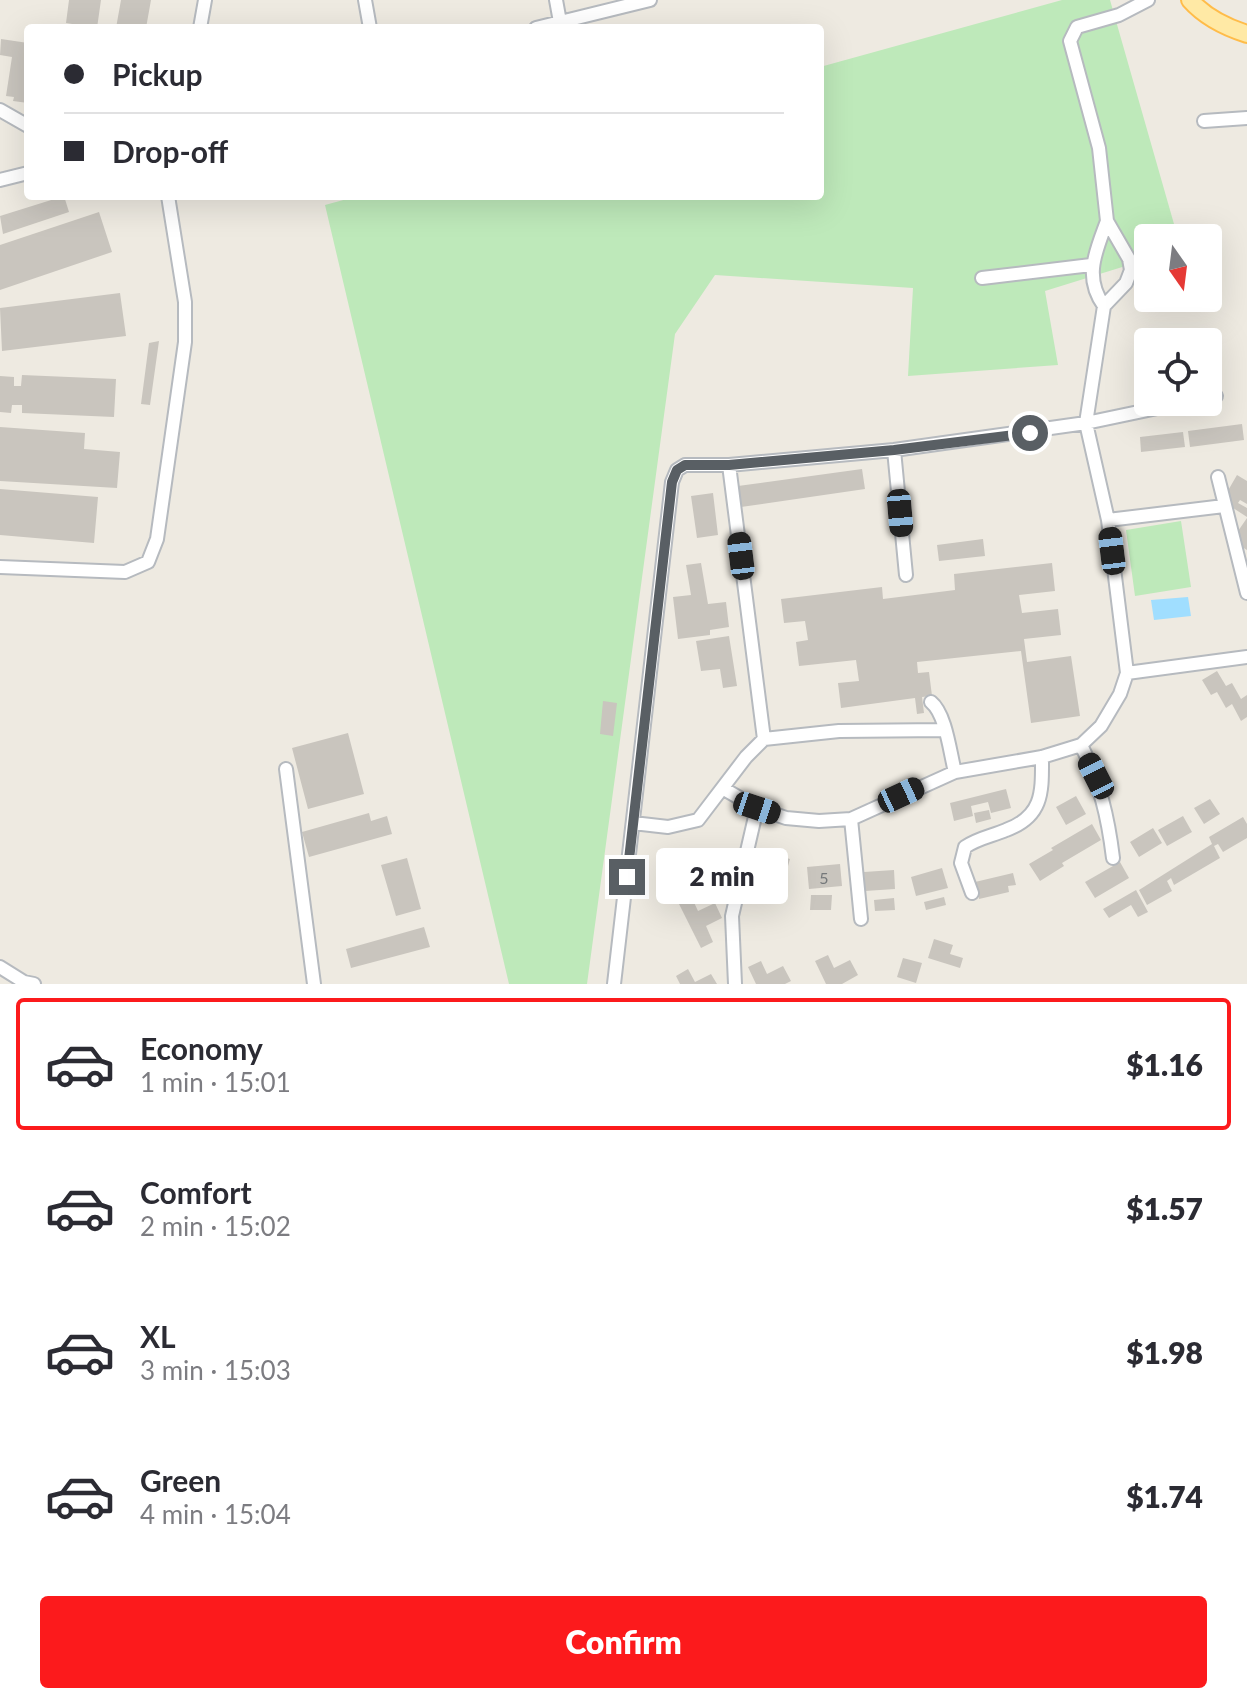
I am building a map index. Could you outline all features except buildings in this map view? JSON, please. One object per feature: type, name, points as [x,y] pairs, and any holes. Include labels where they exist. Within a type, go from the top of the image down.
[{"type":"main road","points":[[1190,0],[1204,14],[1247,34]]},
{"type":"street","points":[[201,24],[205,0]]},
{"type":"street","points":[[365,0],[369,24]]},
{"type":"street","points":[[556,0],[560,22]]},
{"type":"street","points":[[552,24],[650,0]]},
{"type":"street","points":[[724,789],[757,808],[786,818],[819,821],[851,819],[955,772],[1042,757],[1081,745],[1101,726],[1111,711],[1127,673],[1108,520],[1086,423],[1104,306],[1126,283],[1131,270],[1129,259],[1107,221],[1099,148],[1070,41],[1077,27],[1119,15],[1148,0]]},
{"type":"street","points":[[0,110],[24,124]]},
{"type":"street","points":[[1204,121],[1247,118]]},
{"type":"street","points":[[0,180],[24,174]]},
{"type":"street","points":[[0,567],[125,572],[148,562],[157,539],[185,342],[185,302],[169,200]]},
{"type":"street","points":[[1104,306],[1094,287],[1091,265],[1107,221]]},
{"type":"street","points":[[982,278],[1091,265]]},
{"type":"street","points":[[614,984],[672,482],[677,470],[685,465],[729,465],[894,450],[1086,423],[1134,413]]},
{"type":"street","points":[[894,450],[906,575]]},
{"type":"street","points":[[729,465],[764,739]]},
{"type":"street","points":[[1218,477],[1247,593]]},
{"type":"street","points":[[1108,520],[1224,506]]},
{"type":"street","points":[[1127,673],[1247,657]]},
{"type":"street","points":[[931,702],[938,707],[955,772]]},
{"type":"street","points":[[633,823],[668,827],[698,820],[746,757],[764,739],[839,731],[944,730]]},
{"type":"street","points":[[1081,745],[1099,784],[1113,858]]},
{"type":"street","points":[[972,893],[961,863],[965,847],[977,839],[1009,829],[1032,813],[1042,796],[1042,757]]},
{"type":"street","points":[[286,769],[314,984]]},
{"type":"street","points":[[735,984],[732,916],[757,808]]},
{"type":"street","points":[[851,819],[861,919]]},
{"type":"street","points":[[0,967],[24,982],[34,984]]},
{"type":"green space","points":[[1062,0],[1110,0],[1174,224],[1134,224],[1134,263],[1045,291],[1058,365],[908,376],[913,288],[715,275],[675,334],[587,984],[509,984],[325,205],[343,200],[824,200],[824,66]]},
{"type":"green space","points":[[1181,521],[1191,587],[1135,596],[1126,530]]},
{"type":"water","points":[[1188,597],[1191,616],[1154,620],[1151,600]]},
{"type":"route","points":[[627,877],[672,482],[677,470],[685,465],[729,465],[894,450],[1030,433]]}]
